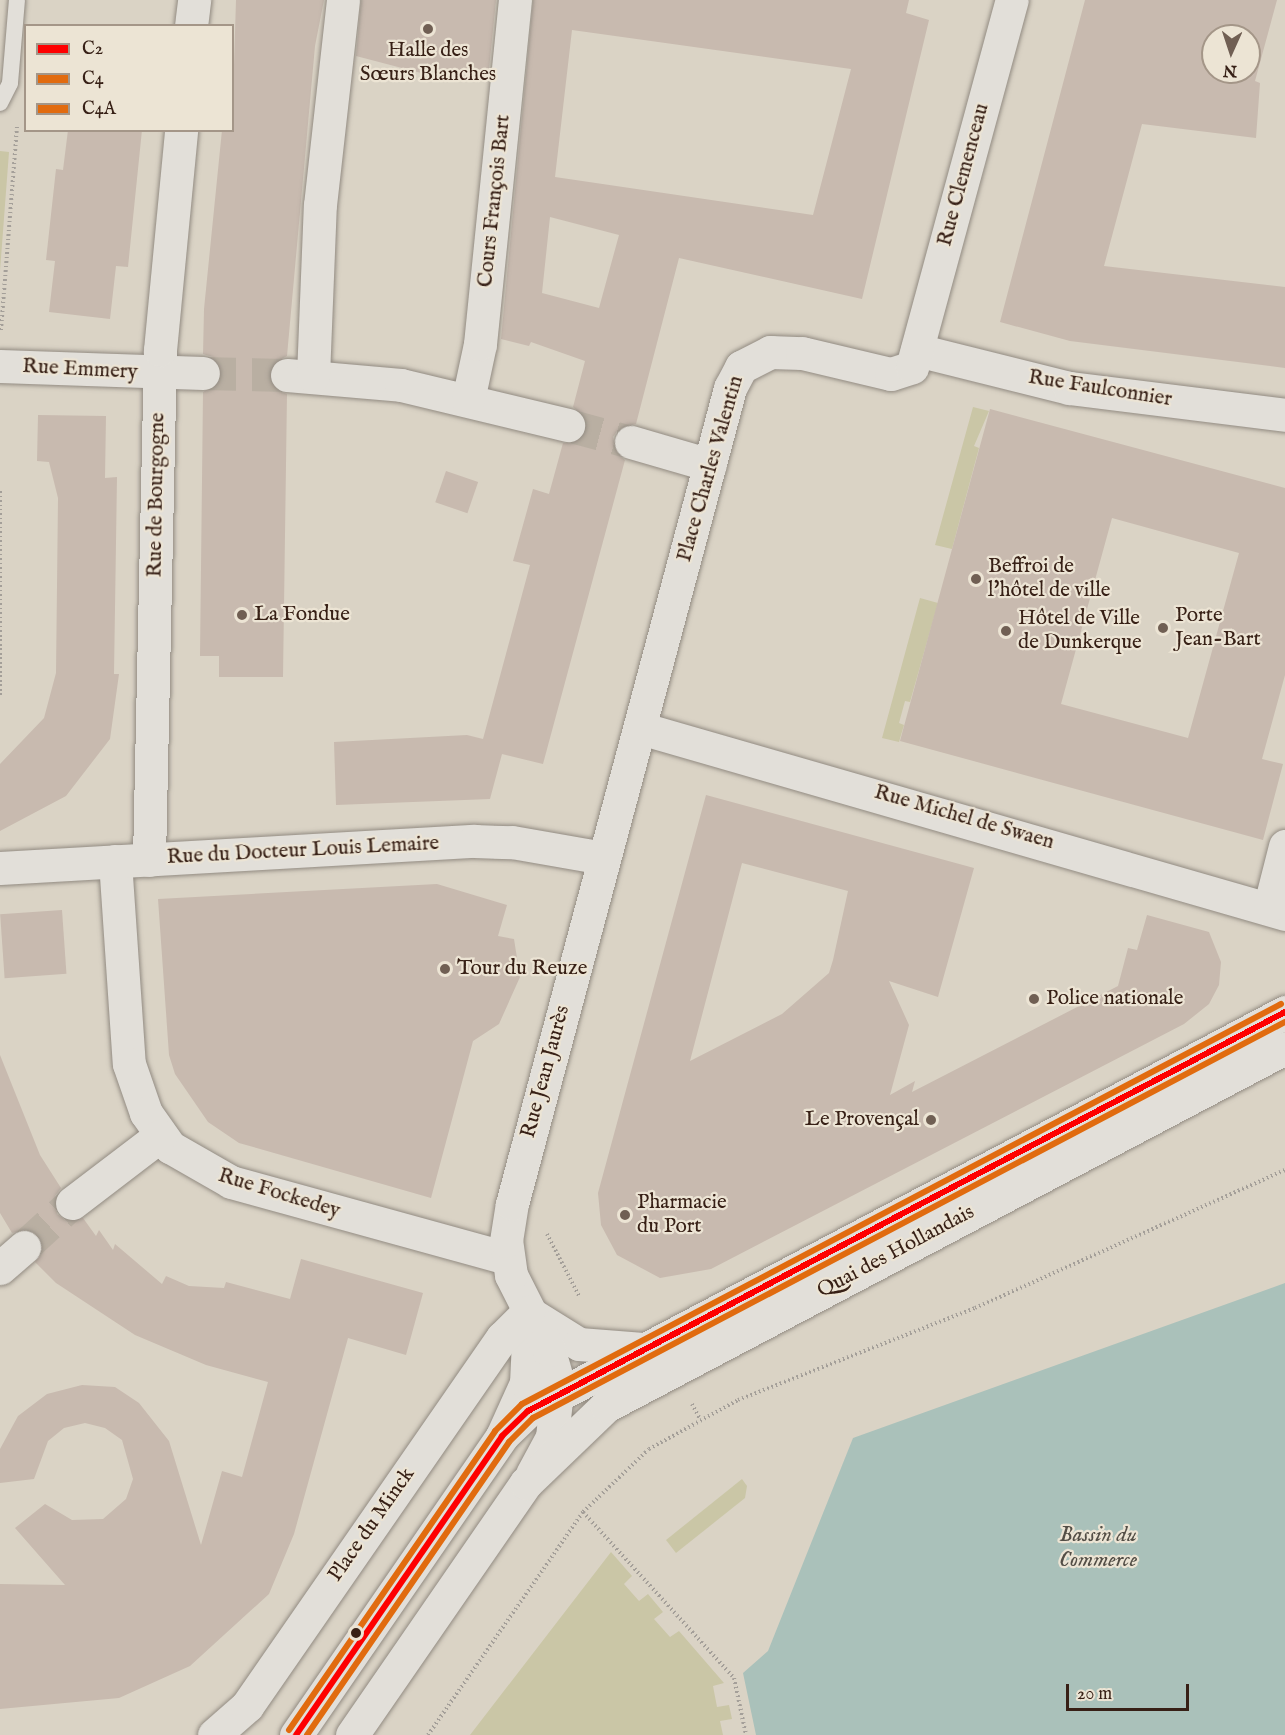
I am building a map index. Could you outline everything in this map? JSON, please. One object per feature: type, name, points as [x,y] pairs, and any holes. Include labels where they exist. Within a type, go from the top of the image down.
[{"type":"street","points":[[191,24],[194,0]]},
{"type":"street","points":[[343,0],[300,375],[401,385],[568,425]]},
{"type":"street","name":"Cours François Bart","points":[[468,400],[480,344],[515,0]]},
{"type":"street","name":"Rue Clemenceau","points":[[917,350],[1012,0]]},
{"type":"street","name":"Rue de Bourgogne","points":[[149,860],[160,374],[181,132]]},
{"type":"street","name":"Rue Faulconnier","points":[[917,350],[1069,388],[1285,415]]},
{"type":"street","name":"Place Charles Valentin","points":[[640,728],[732,383],[748,361],[770,352],[802,352],[897,374],[912,367],[917,350]]},
{"type":"street","name":"Rue Emmery","points":[[0,366],[160,374]]},
{"type":"street","points":[[160,374],[203,373]]},
{"type":"street","points":[[631,442],[710,465]]},
{"type":"street","name":"Rue Jean Jaurès","points":[[528,1312],[507,1258],[520,1165],[640,728]]},
{"type":"street","name":"Rue Michel de Swaen","points":[[640,728],[1277,910]]},
{"type":"street","name":"Rue du Docteur Louis Lemaire","points":[[0,868],[494,841],[604,858]]},
{"type":"street","points":[[1277,910],[1285,846]]},
{"type":"street","name":"Rue Fockedey","points":[[115,861],[124,1042],[137,1091],[160,1136],[198,1168],[231,1182],[507,1258]]},
{"type":"street","name":"Quai des Hollandais","points":[[502,1436],[559,1393],[1285,1012]]},
{"type":"street","name":"Quai des Hollandais","points":[[526,1483],[589,1419],[673,1367],[1285,1048]]},
{"type":"street","points":[[72,1203],[160,1136]]},
{"type":"street","points":[[0,1268],[24,1247]]},
{"type":"street","points":[[528,1312],[579,1344],[643,1349]]},
{"type":"street","points":[[352,1735],[548,1448],[559,1393],[553,1359],[528,1312]]},
{"type":"street","points":[[296,1735],[502,1436],[526,1383],[528,1312]]},
{"type":"street","name":"Place du Minck","points":[[214,1735],[247,1706],[502,1338],[528,1312]]},
{"type":"lane","points":[[0,103],[10,83],[17,0]]},
{"type":"path","points":[[1,337],[18,122],[12,116]]},
{"type":"path","points":[[0,491],[0,696]]},
{"type":"path","points":[[428,1735],[584,1512],[635,1459],[700,1419],[975,1308],[1285,1170]]},
{"type":"path","points":[[543,1225],[568,1284],[583,1299]]},
{"type":"path","points":[[673,1367],[700,1419]]},
{"type":"path","points":[[584,1512],[734,1678],[746,1735]]},
{"type":"shaded area","points":[[0,151],[9,152],[0,271]]},
{"type":"shaded area","points":[[973,407],[989,411],[974,446],[979,448],[952,549],[935,545]]},
{"type":"shaded area","points":[[920,598],[938,603],[910,702],[905,701],[899,723],[904,725],[899,742],[882,738]]},
{"type":"shaded area","points":[[742,1479],[747,1486],[745,1498],[676,1553],[666,1540]]},
{"type":"shaded area","points":[[611,1552],[632,1576],[624,1584],[639,1601],[648,1594],[663,1612],[654,1619],[670,1637],[679,1631],[724,1683],[713,1686],[717,1707],[729,1705],[732,1719],[720,1721],[723,1735],[470,1735]]},
{"type":"water","name":"Bassin du Commerce","points":[[1285,1283],[1285,1735],[756,1735],[743,1673],[768,1651],[853,1438]]},
{"type":"building","points":[[236,0],[324,0],[315,46],[287,356],[272,364],[268,374],[276,390],[287,394],[283,677],[219,677],[219,656],[200,656],[203,392],[219,383],[222,373],[213,357],[203,354],[204,309],[222,132],[234,132]]},
{"type":"building","name":"Halle des Sœurs Blanches","points":[[361,0],[496,0],[489,69],[421,73],[356,56]]},
{"type":"building","points":[[533,0],[909,0],[906,13],[929,20],[862,299],[679,258],[636,424],[619,428],[613,437],[617,454],[625,460],[543,764],[502,754],[490,799],[336,805],[334,742],[467,735],[483,739],[530,565],[513,561],[533,489],[549,494],[563,443],[574,443],[586,430],[586,419],[573,407],[585,361],[531,342],[529,346],[501,339]],"holes":[[[572,30],[851,69],[813,215],[555,177]],[[550,217],[619,235],[599,308],[542,293]]]},
{"type":"building","points":[[1085,0],[1277,0],[1261,59],[1261,24],[1201,24],[1201,84],[1260,84],[1256,138],[1142,124],[1104,266],[1285,287],[1285,368],[1070,341],[1000,322]]},
{"type":"building","points":[[68,132],[142,132],[128,267],[116,266],[110,319],[49,312],[55,261],[46,260],[56,169],[63,170]]},
{"type":"building","name":"Hôtel de Ville de Dunkerque","points":[[990,409],[1285,488],[1285,675],[1262,759],[1283,764],[1263,840],[900,741]],"holes":[[[1112,518],[1239,553],[1188,738],[1061,704]]]},
{"type":"building","points":[[38,415],[106,416],[105,478],[117,477],[114,674],[119,674],[110,739],[66,796],[0,831],[0,764],[44,718],[56,673],[58,498],[49,462],[37,461]]},
{"type":"building","points":[[446,471],[478,482],[467,513],[435,502]]},
{"type":"building","points":[[706,795],[974,868],[938,997],[889,981],[909,1025],[890,1095],[915,1081],[912,1092],[1118,986],[1128,948],[1137,950],[1147,915],[1209,932],[1221,962],[1219,985],[1209,1004],[1184,1024],[711,1269],[660,1278],[617,1255],[601,1225],[598,1193]],"holes":[[[742,863],[848,891],[829,973],[782,1014],[690,1061]]]},
{"type":"building","points":[[437,884],[507,905],[498,936],[514,939],[520,977],[499,1024],[473,1041],[431,1198],[239,1143],[208,1122],[175,1074],[169,1055],[158,899]]},
{"type":"building","points":[[62,910],[66,974],[5,978],[0,914]]},
{"type":"building","points":[[0,1055],[40,1155],[61,1188],[55,1196],[57,1214],[65,1220],[83,1218],[96,1236],[99,1230],[113,1250],[115,1244],[162,1284],[166,1276],[189,1286],[224,1288],[226,1282],[290,1299],[301,1259],[423,1293],[406,1355],[348,1338],[294,1534],[269,1594],[190,1666],[119,1698],[0,1709],[0,1584],[65,1585],[15,1528],[45,1504],[72,1520],[103,1519],[126,1499],[133,1479],[122,1440],[105,1428],[85,1423],[64,1428],[48,1441],[34,1479],[0,1483],[0,1449],[18,1416],[47,1394],[82,1385],[115,1387],[139,1403],[169,1441],[201,1545],[222,1471],[242,1477],[268,1382],[206,1365],[135,1335],[56,1283],[35,1262],[42,1252],[38,1235],[29,1229],[12,1233],[0,1213]]},
{"type":"tunnel","points":[[203,373],[287,375]]},
{"type":"tunnel","points":[[568,425],[631,442]]},
{"type":"tunnel","points":[[24,1247],[72,1203]]},
{"type":"transit line","name":"C4A","points":[[289,1730],[495,1431],[522,1404],[1281,1004]]},
{"type":"transit line","name":"C2","points":[[296,1735],[502,1436],[528,1411],[1285,1012]]},
{"type":"transit line","name":"C4","points":[[307,1735],[509,1442],[533,1418],[1285,1022]]},
{"type":"place","name":"Halle des Sœurs Blanches","points":[[428,29]]},
{"type":"place","name":"Beffroi de l'hôtel de ville","points":[[976,579]]},
{"type":"place","name":"La Fondue","points":[[242,615]]},
{"type":"place","name":"Porte Jean-Bart","points":[[1163,628]]},
{"type":"place","name":"Hôtel de Ville de Dunkerque","points":[[1006,631]]},
{"type":"place","name":"Tour du Reuze","points":[[445,969]]},
{"type":"place","name":"Police nationale","points":[[1034,999]]},
{"type":"place","name":"Le Provençal","points":[[931,1120]]},
{"type":"place","name":"Pharmacie du Port","points":[[625,1215]]}]
